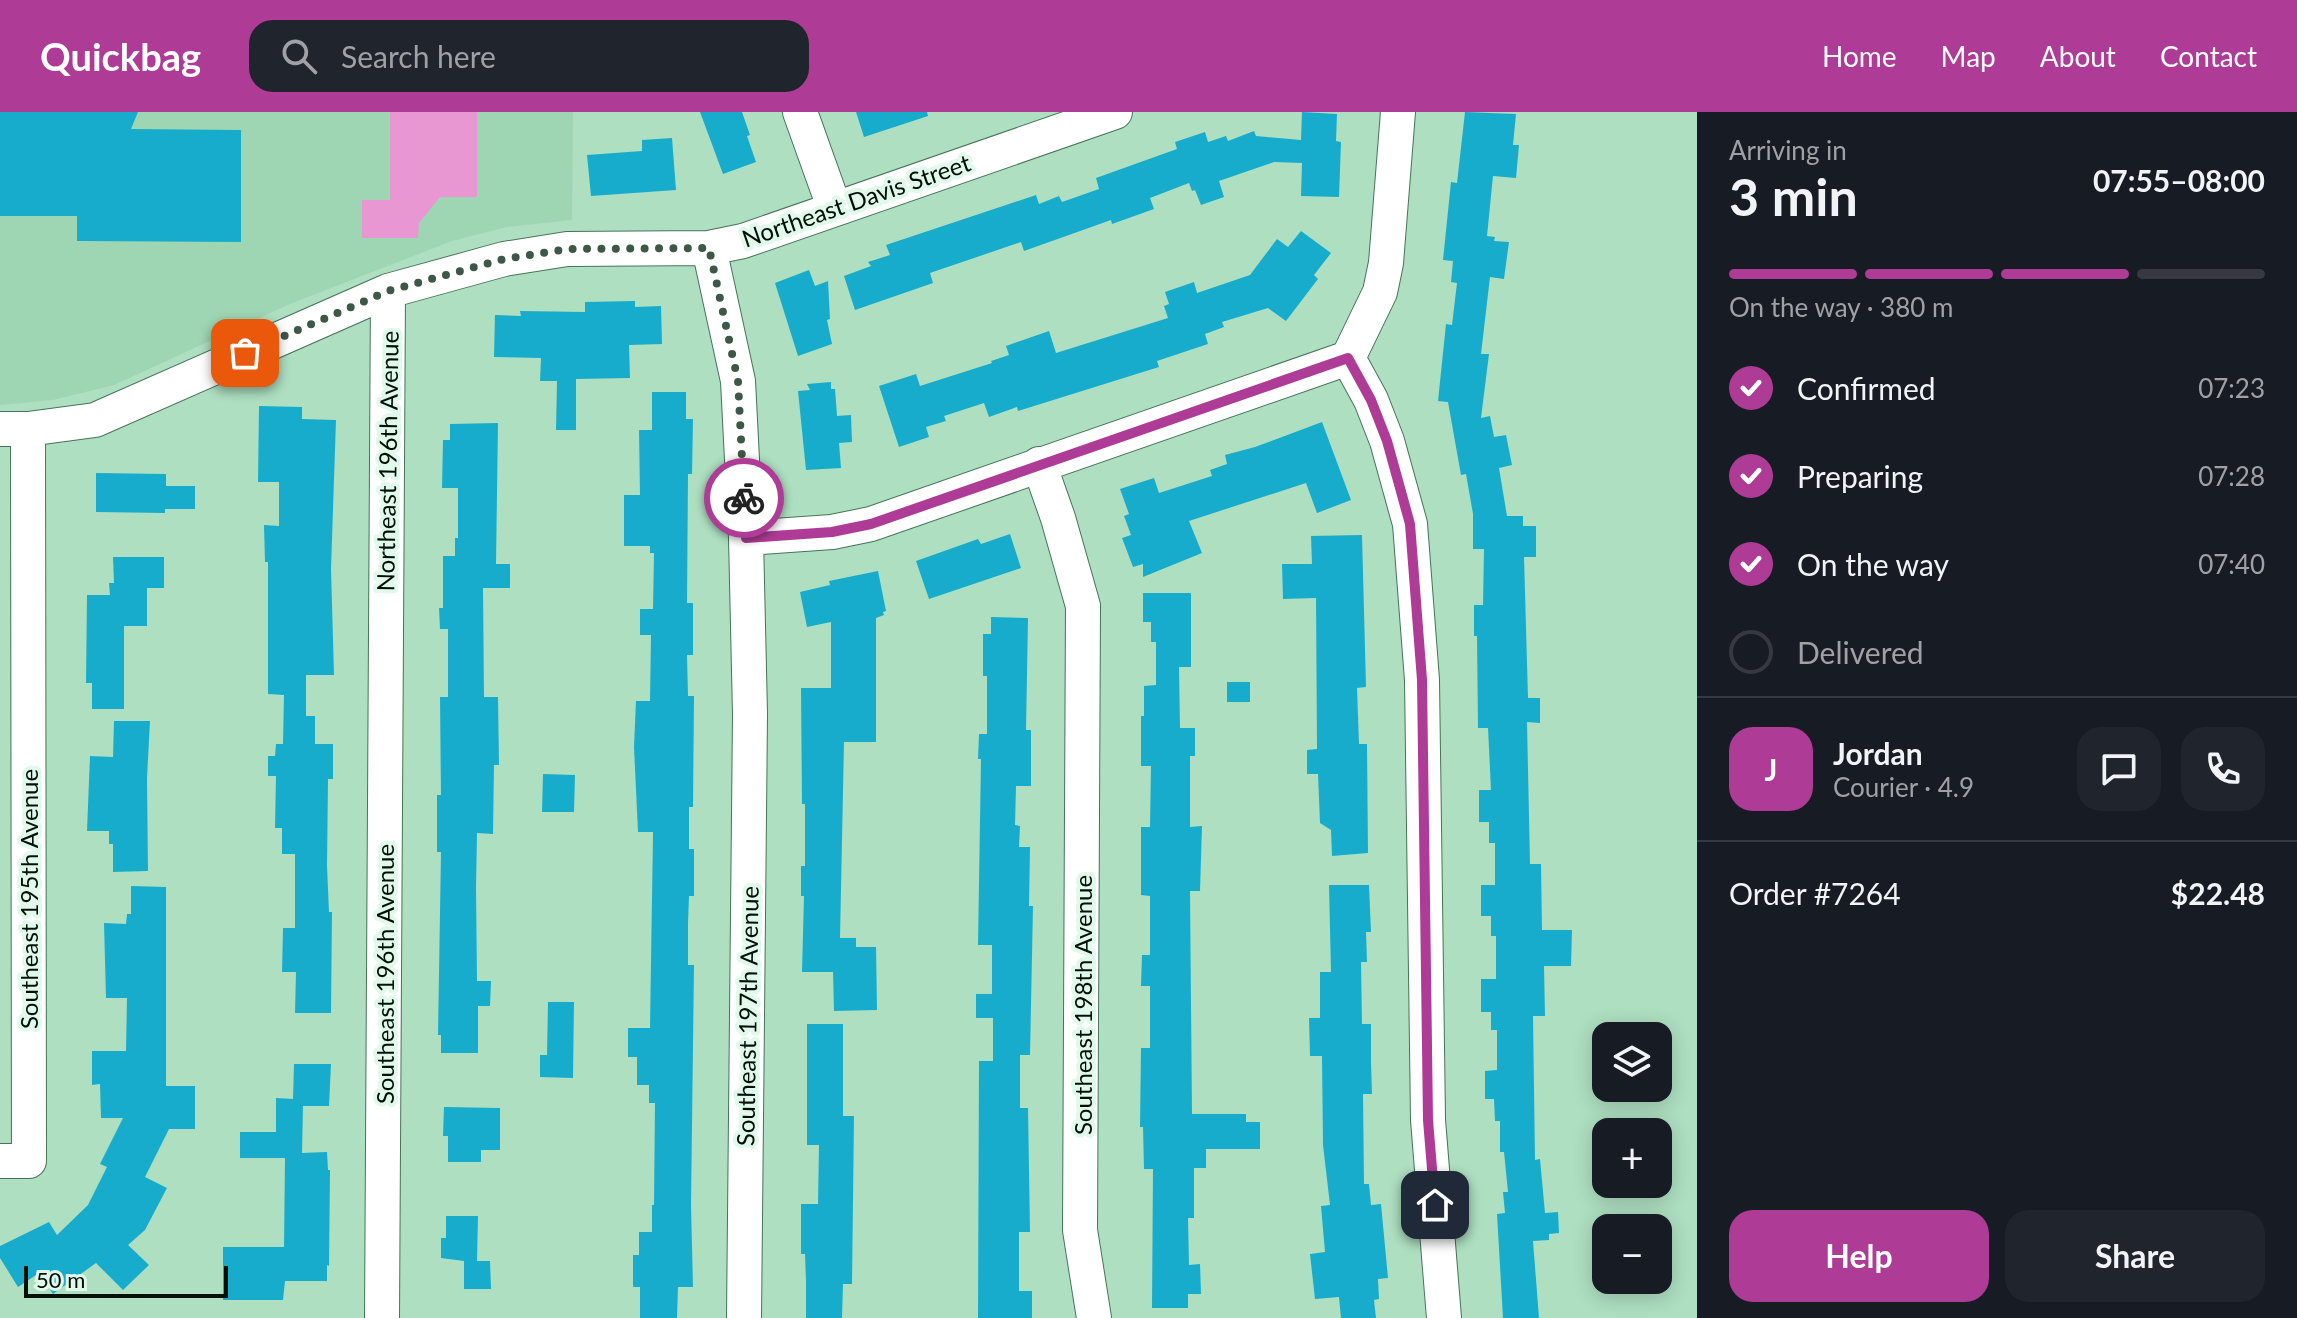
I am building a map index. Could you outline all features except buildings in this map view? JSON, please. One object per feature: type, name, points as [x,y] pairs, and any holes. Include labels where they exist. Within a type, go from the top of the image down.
[{"type":"street","points":[[800,112],[834,207]]},
{"type":"street","name":"Northeast Davis Street","points":[[14,429],[95,420],[388,291],[535,252],[709,248],[743,241],[1115,112]]},
{"type":"street","points":[[746,538],[832,532],[871,524],[1348,358],[1380,292],[1386,263],[1398,112]]},
{"type":"street","name":"Southeast 197th Avenue","points":[[709,248],[738,381],[746,538],[750,714],[744,1318]]},
{"type":"street","name":"Northeast 196th Avenue","points":[[385,630],[388,291]]},
{"type":"street","points":[[1348,358],[1371,400],[1387,441],[1410,524],[1422,680],[1428,1120],[1444,1318]]},
{"type":"street","name":"Southeast 195th Avenue","points":[[14,429],[27,637],[14,1161]]},
{"type":"street","name":"Southeast 198th Avenue","points":[[1039,464],[1083,606],[1080,1230],[1094,1318]]},
{"type":"street","name":"Southeast 196th Avenue","points":[[382,1318],[385,630]]},
{"type":"shaded area","points":[[0,112],[573,112],[572,220],[507,227],[452,241],[290,304],[114,385],[53,400],[0,405]]},
{"type":"shaded area","points":[[390,112],[477,112],[477,197],[440,197],[419,223],[418,238],[362,238],[362,200],[390,200]]},
{"type":"way so far","points":[[245,353],[388,291],[504,259],[567,249],[709,248],[738,381],[744,498]]},
{"type":"route","points":[[744,498],[746,538],[832,532],[871,524],[1348,358],[1371,400],[1387,441],[1410,524],[1422,680],[1428,1120],[1435,1205]]}]
